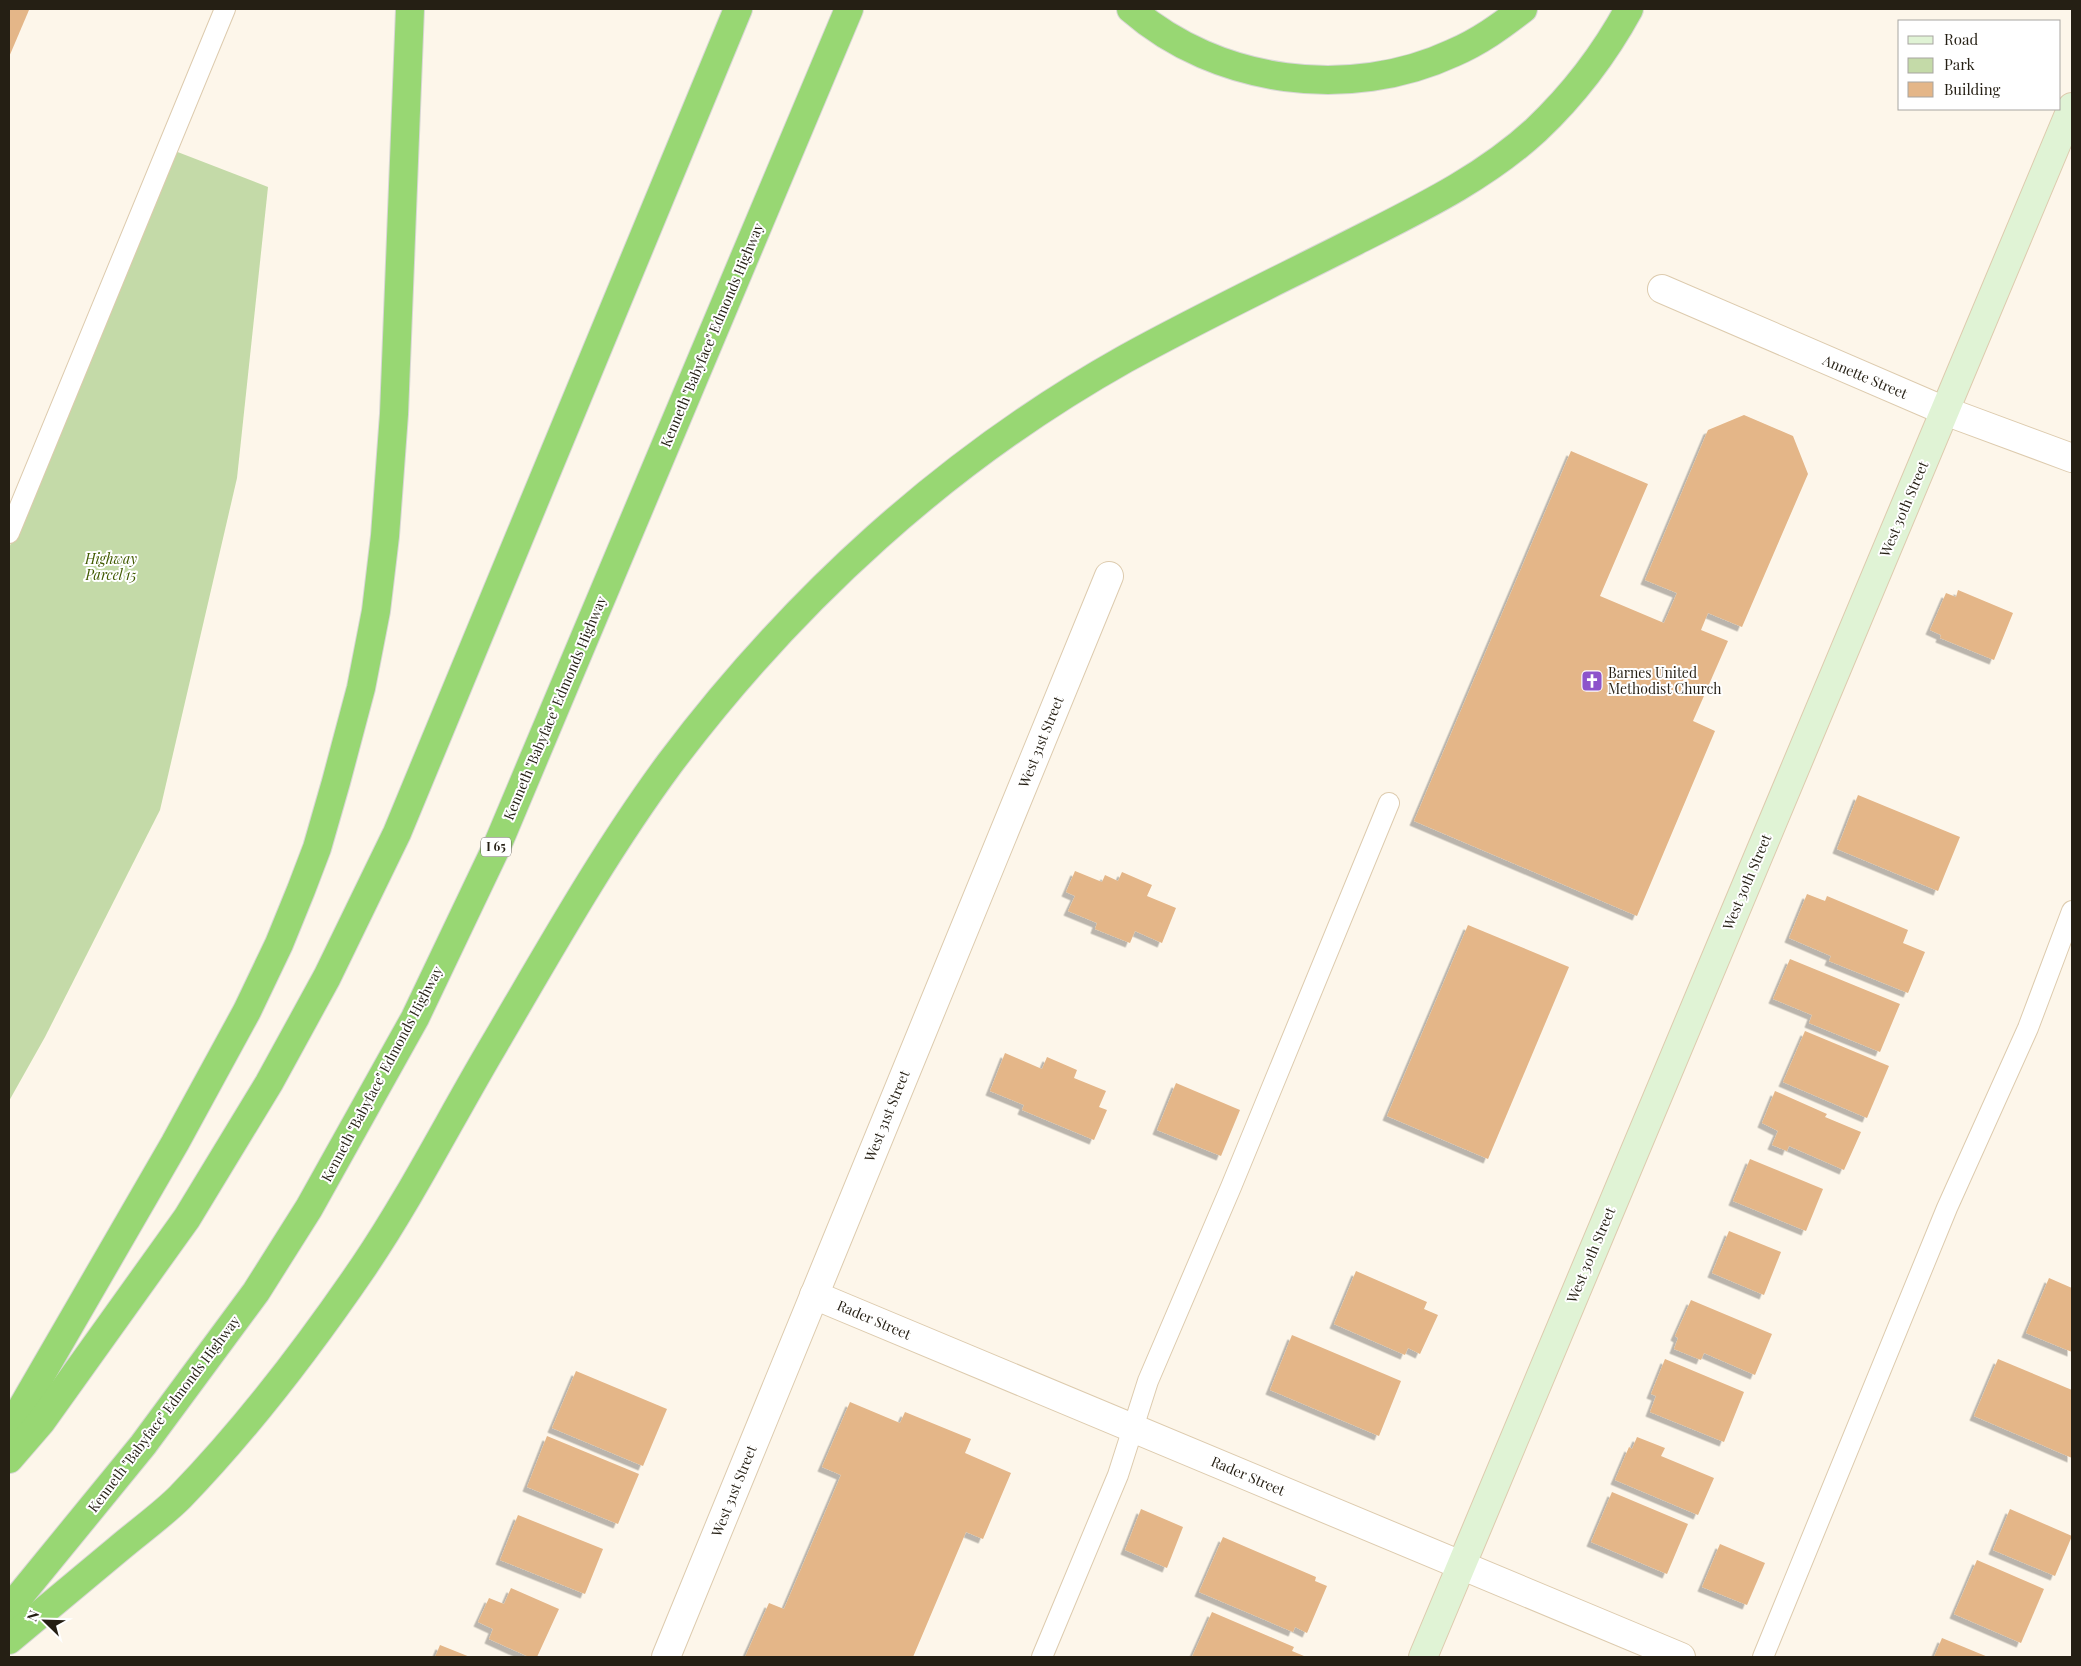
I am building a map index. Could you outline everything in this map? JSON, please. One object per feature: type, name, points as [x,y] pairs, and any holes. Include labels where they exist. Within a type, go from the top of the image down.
[{"type":"highway","points":[[9,1430],[175,1143],[247,1011],[279,944],[301,890],[317,848],[336,782],[361,688],[376,611],[385,536],[394,414],[410,9]]},
{"type":"highway","points":[[9,1459],[41,1422],[187,1218],[269,1083],[327,977],[397,833],[738,9]]},
{"type":"highway","name":"Kenneth \"Babyface\" Edmonds Highway","points":[[9,1609],[78,1527],[143,1445],[256,1292],[309,1208],[416,1018],[497,846],[849,9]]},
{"type":"highway","points":[[1131,9],[1172,38],[1208,56],[1245,69],[1282,77],[1322,80],[1360,78],[1417,67],[1489,35],[1524,9]]},
{"type":"highway","points":[[9,1640],[176,1501],[245,1427],[284,1378],[368,1261],[493,1045],[637,811],[711,710],[780,632],[832,578],[913,505],[998,440],[1063,396],[1127,358],[1226,306],[1433,202],[1510,151],[1534,132],[1584,78],[1618,29],[1629,9]]},
{"type":"main road","name":"West 30th Street","points":[[1422,1657],[2072,107]]},
{"type":"street","name":"Annette Street","points":[[1662,289],[1945,412],[2072,458]]},
{"type":"street","name":"West 31st Street","points":[[666,1657],[1109,576]]},
{"type":"street","name":"Rader Street","points":[[814,1295],[1682,1657]]},
{"type":"lane","points":[[9,534],[225,9]]},
{"type":"lane","points":[[1042,1657],[1118,1475],[1148,1381],[1235,1178],[1389,803]]},
{"type":"lane","points":[[1763,1657],[1947,1208],[2028,1028],[2072,910]]},
{"type":"green space","name":"Highway Parcel 15","points":[[175,151],[268,187],[237,478],[160,810],[45,1037],[9,1101],[9,548],[122,272]]},
{"type":"building","points":[[9,9],[29,10],[9,57]]},
{"type":"building","name":"Barnes United Methodist Church","points":[[1744,415],[1793,436],[1808,474],[1742,627],[1708,613],[1701,630],[1728,641],[1693,721],[1715,731],[1637,916],[1414,821],[1571,451],[1648,484],[1600,596],[1664,623],[1677,593],[1645,580],[1708,430]]},
{"type":"building","points":[[1958,590],[2013,613],[1994,660],[1940,638],[1941,635],[1930,630],[1946,593],[1956,597]]},
{"type":"building","points":[[1858,795],[1960,837],[1938,891],[1837,849]]},
{"type":"building","points":[[1075,871],[1102,882],[1105,875],[1118,881],[1122,872],[1152,885],[1147,896],[1176,908],[1162,943],[1135,931],[1130,943],[1095,929],[1097,923],[1068,911],[1075,896],[1066,892]]},
{"type":"building","points":[[1807,894],[1825,901],[1827,896],[1908,930],[1903,943],[1925,952],[1908,993],[1829,961],[1831,956],[1789,938]]},
{"type":"building","points":[[1468,925],[1569,967],[1488,1159],[1387,1116]]},
{"type":"building","points":[[1790,959],[1900,1004],[1880,1052],[1809,1023],[1812,1015],[1773,999]]},
{"type":"building","points":[[1805,1031],[1889,1066],[1867,1118],[1783,1082]]},
{"type":"building","points":[[1005,1053],[1042,1069],[1047,1057],[1077,1070],[1074,1078],[1106,1091],[1099,1107],[1107,1110],[1094,1140],[1022,1110],[1024,1105],[990,1091]]},
{"type":"building","points":[[1176,1083],[1240,1110],[1221,1156],[1157,1130]]},
{"type":"building","points":[[1775,1091],[1827,1114],[1825,1117],[1861,1132],[1844,1170],[1789,1146],[1787,1151],[1772,1145],[1778,1131],[1762,1123]]},
{"type":"building","points":[[1750,1159],[1823,1189],[1806,1231],[1733,1201]]},
{"type":"building","points":[[1729,1231],[1781,1252],[1764,1295],[1712,1273]]},
{"type":"building","points":[[1356,1271],[1427,1302],[1424,1309],[1438,1315],[1420,1354],[1408,1348],[1405,1355],[1334,1324]]},
{"type":"building","points":[[2049,1278],[2072,1288],[2072,1352],[2026,1333]]},
{"type":"building","points":[[1691,1300],[1772,1334],[1755,1375],[1704,1353],[1701,1360],[1674,1349],[1678,1338],[1675,1336]]},
{"type":"building","points":[[1292,1335],[1401,1381],[1379,1436],[1270,1390]]},
{"type":"building","points":[[1665,1359],[1744,1392],[1724,1442],[1650,1412],[1656,1396],[1651,1394]]},
{"type":"building","points":[[1998,1359],[2072,1390],[2072,1458],[1974,1416]]},
{"type":"building","points":[[576,1371],[667,1409],[643,1466],[552,1428]]},
{"type":"building","points":[[850,1402],[900,1423],[905,1412],[971,1439],[965,1453],[1011,1473],[983,1539],[966,1532],[913,1657],[745,1657],[769,1603],[784,1609],[841,1475],[822,1467]]},
{"type":"building","points":[[547,1436],[639,1474],[618,1524],[527,1487]]},
{"type":"building","points":[[1637,1437],[1665,1448],[1661,1456],[1714,1478],[1698,1515],[1615,1480],[1629,1447],[1632,1449]]},
{"type":"building","points":[[1612,1492],[1688,1524],[1667,1574],[1591,1542]]},
{"type":"building","points":[[1141,1509],[1183,1527],[1167,1568],[1125,1550]]},
{"type":"building","points":[[2010,1509],[2072,1536],[2055,1576],[1993,1550]]},
{"type":"building","points":[[518,1515],[603,1549],[585,1594],[500,1560]]},
{"type":"building","points":[[1223,1537],[1316,1577],[1315,1581],[1327,1586],[1307,1633],[1295,1627],[1293,1632],[1199,1592]]},
{"type":"building","points":[[1720,1544],[1765,1563],[1747,1605],[1702,1587]]},
{"type":"building","points":[[1977,1560],[2044,1589],[2021,1643],[1954,1614]]},
{"type":"building","points":[[511,1588],[559,1609],[537,1657],[529,1657],[489,1639],[493,1629],[478,1622],[489,1598],[504,1604]]},
{"type":"building","points":[[1212,1612],[1294,1647],[1292,1651],[1304,1656],[1192,1657]]},
{"type":"building","points":[[1942,1638],[1988,1657],[1934,1657]]},
{"type":"building","points":[[440,1645],[470,1657],[435,1657]]},
{"type":"place","name":"Barnes United Methodist Church","points":[[1592,681]]}]
